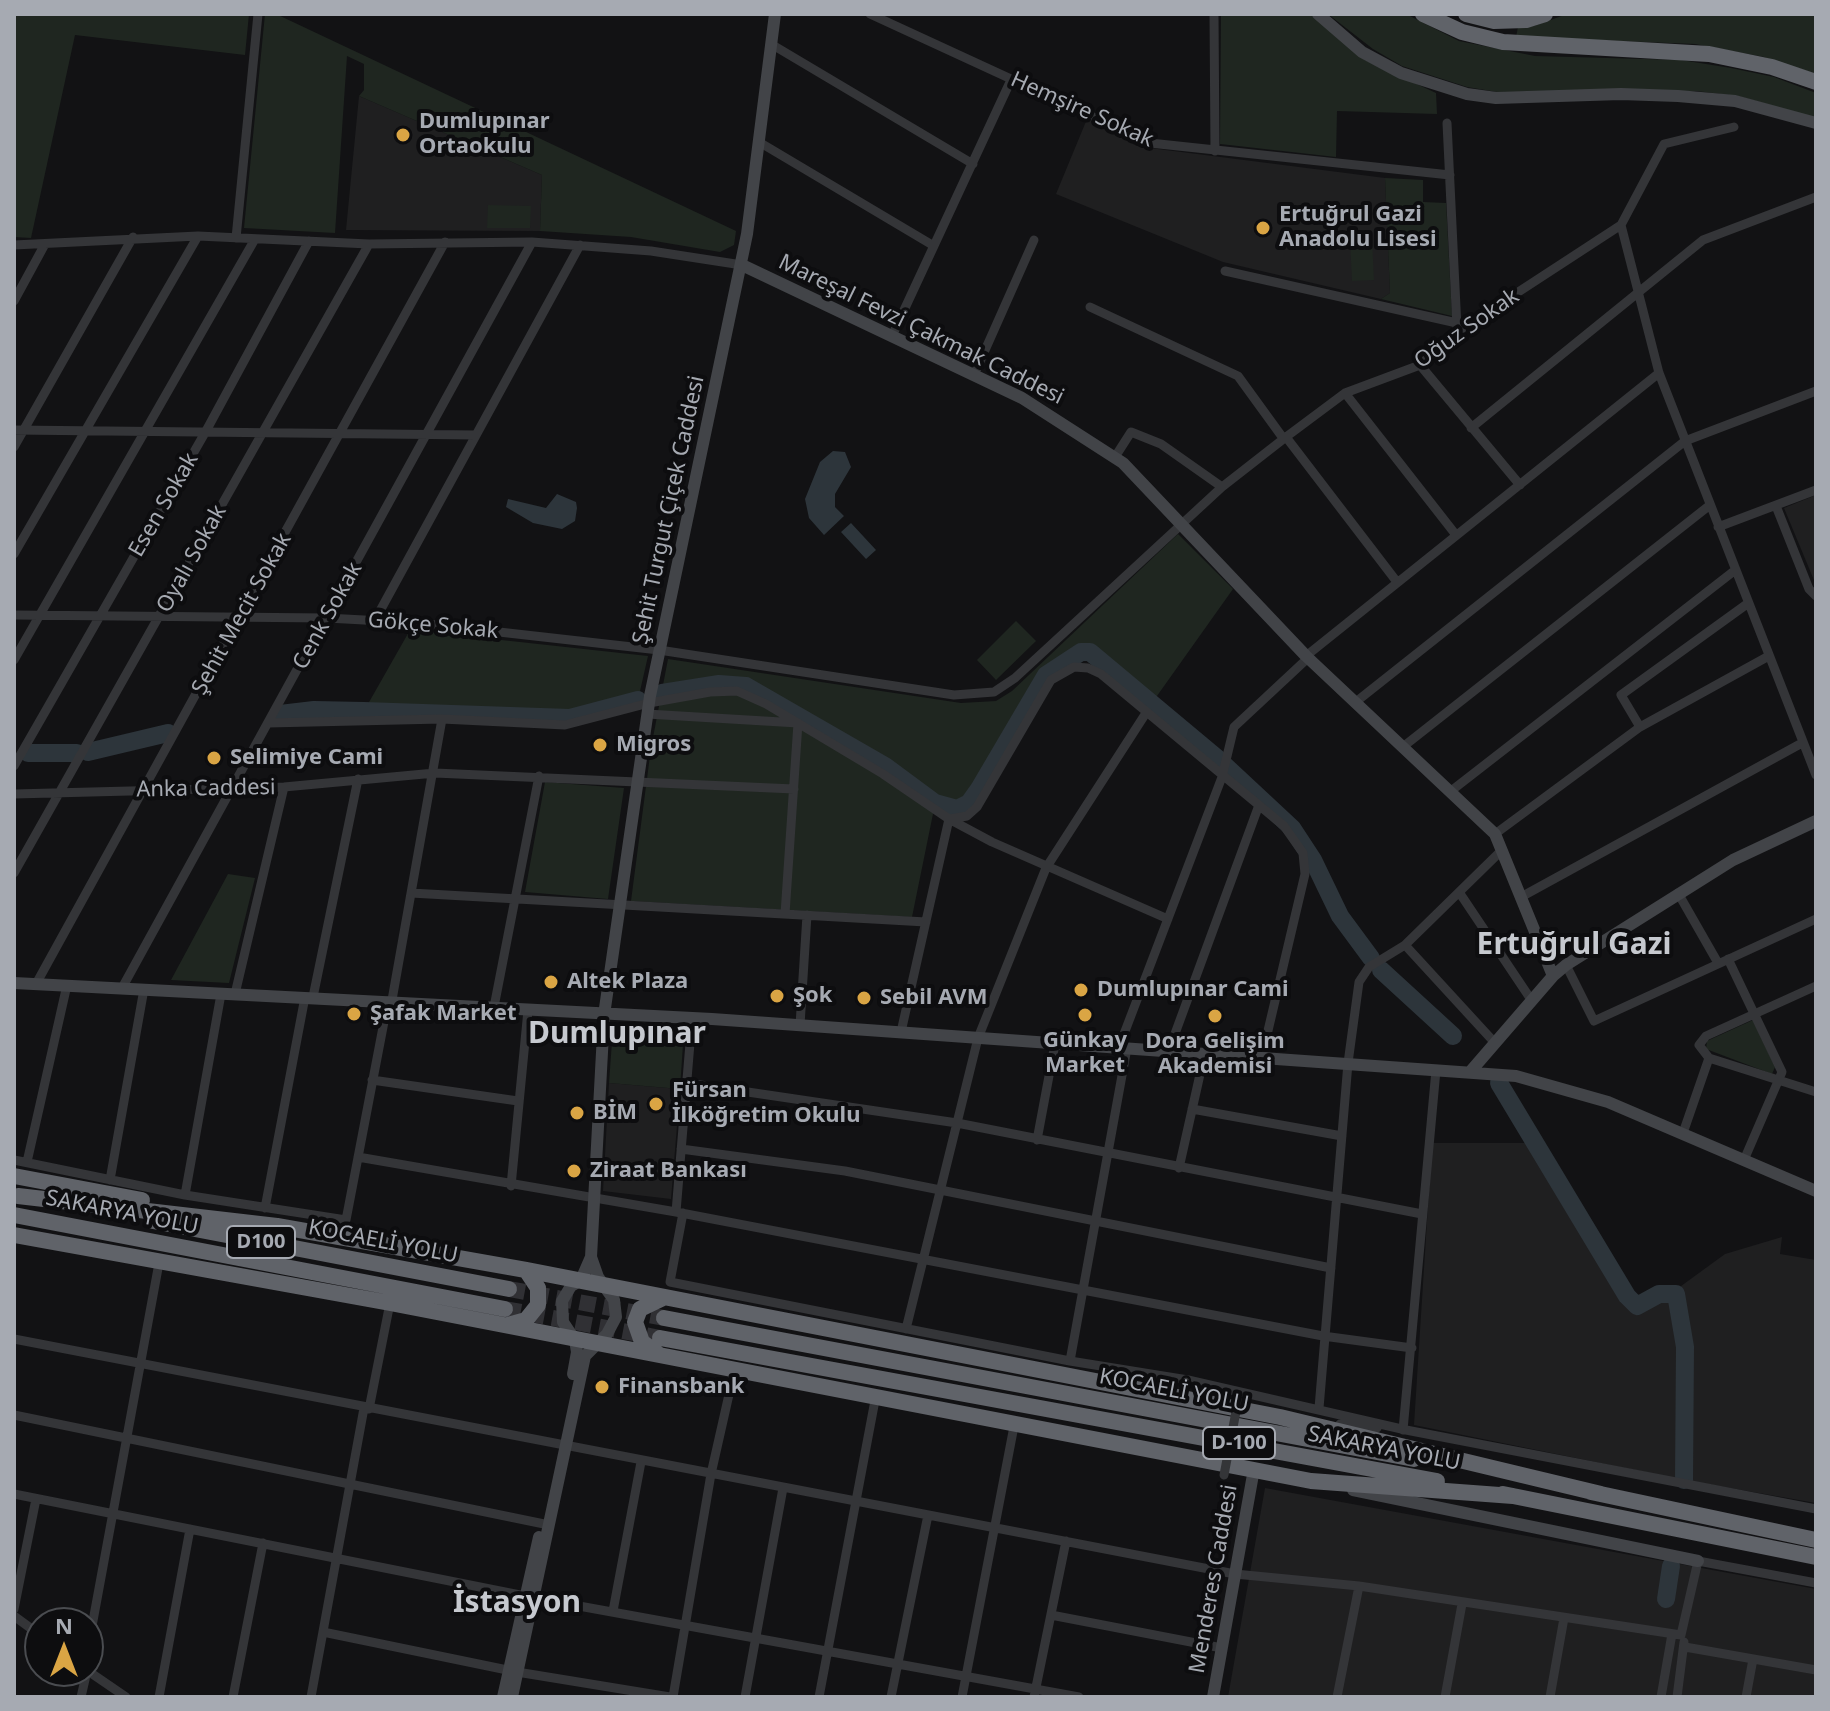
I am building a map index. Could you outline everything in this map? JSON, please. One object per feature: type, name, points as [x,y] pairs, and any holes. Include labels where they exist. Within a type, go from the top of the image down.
[{"type":"highway","points":[[1423,14],[1462,32],[1503,42],[1709,54],[1772,67],[1816,82]]},
{"type":"highway","points":[[1466,14],[1494,21],[1526,20],[1545,14]]},
{"type":"highway","points":[[14,1176],[602,1284],[1294,1420],[1601,1494]]},
{"type":"highway","points":[[16,1195],[277,1226]]},
{"type":"highway","name":"KOCAELİ YOLU","points":[[16,1195],[509,1289]]},
{"type":"highway","points":[[14,1215],[224,1272]]},
{"type":"highway","name":"SAKARYA YOLU","points":[[14,1215],[505,1317]]},
{"type":"highway","points":[[15,1235],[390,1303],[526,1320],[538,1305],[538,1288],[526,1270]]},
{"type":"highway","points":[[667,1297],[640,1309],[635,1322],[638,1337],[647,1348],[669,1357]]},
{"type":"highway","points":[[505,1317],[582,1352],[623,1349],[735,1368],[1311,1481],[1513,1496]]},
{"type":"highway","name":"KOCAELİ YOLU","points":[[664,1318],[1816,1537]]},
{"type":"highway","name":"SAKARYA YOLU","points":[[660,1338],[1513,1496],[1816,1557]]},
{"type":"street","points":[[236,238],[258,14]]},
{"type":"street","name":"Şehit Turgut Çiçek Caddesi","points":[[591,1257],[604,1015],[636,781],[659,650],[742,265],[775,14]]},
{"type":"street","name":"Hemşire Sokak","points":[[870,14],[1150,143],[1450,175]]},
{"type":"street","points":[[1214,14],[1215,151]]},
{"type":"street","points":[[1318,14],[1375,59],[1401,73],[1467,94],[1496,98],[1621,94],[1678,96],[1735,101],[1816,123]]},
{"type":"street","points":[[771,44],[973,164]]},
{"type":"street","points":[[892,336],[1011,80]]},
{"type":"street","points":[[1225,271],[1457,328],[1447,123]]},
{"type":"street","name":"Oğuz Sokak","points":[[1180,525],[1222,487],[1345,393],[1420,365],[1457,328],[1621,225],[1664,144],[1734,127]]},
{"type":"street","points":[[759,142],[934,246]]},
{"type":"street","points":[[1471,428],[1703,240],[1816,197]]},
{"type":"street","points":[[1621,225],[1659,373],[1767,657],[1816,775]]},
{"type":"street","points":[[14,554],[198,236]]},
{"type":"street","name":"Mareşal Fevzi Çakmak Caddesi","points":[[14,245],[198,236],[369,244],[532,242],[651,251],[742,265],[892,336],[1045,411],[1115,457],[1307,657],[1495,834],[1553,976]]},
{"type":"street","points":[[14,447],[19,430],[133,237]]},
{"type":"street","points":[[14,660],[255,239]]},
{"type":"street","points":[[974,375],[1034,240]]},
{"type":"street","name":"Esen Sokak","points":[[14,766],[206,431],[309,241]]},
{"type":"street","name":"Şehit Mecit Sokak","points":[[36,984],[445,242]]},
{"type":"street","name":"Cenk Sokak","points":[[122,988],[532,242]]},
{"type":"street","points":[[14,301],[45,244]]},
{"type":"street","name":"Oyalı Sokak","points":[[14,873],[369,244]]},
{"type":"street","points":[[375,620],[580,245]]},
{"type":"street","points":[[1090,307],[1238,376],[1397,582]]},
{"type":"street","points":[[1420,365],[1520,485]]},
{"type":"street","points":[[1070,1361],[1108,1154],[1123,1048],[1222,777],[1234,727],[1307,657],[1397,582],[1659,373]]},
{"type":"street","points":[[1357,701],[1685,441],[1816,391]]},
{"type":"street","points":[[1345,393],[1456,535]]},
{"type":"street","points":[[19,430],[341,431],[476,435]]},
{"type":"street","points":[[1115,457],[1131,432],[1161,444],[1222,487]]},
{"type":"street","points":[[1718,527],[1816,490]]},
{"type":"street","points":[[1404,746],[1710,505]]},
{"type":"street","points":[[1776,506],[1809,589],[1816,596]]},
{"type":"street","name":"Gökçe Sokak","points":[[14,615],[375,620],[659,650],[954,695],[983,695],[1015,678],[1180,525]]},
{"type":"street","points":[[1451,791],[1734,571]]},
{"type":"street","points":[[1640,727],[1621,695],[1747,604]]},
{"type":"street","points":[[1495,834],[1640,727],[1767,657]]},
{"type":"street","points":[[949,819],[967,816],[977,807],[1051,680],[1062,671],[1088,668],[1259,805],[1297,841],[1305,868],[1262,1056]]},
{"type":"street","points":[[268,723],[442,719],[565,725],[710,692],[737,691],[883,774],[949,819],[1046,868],[1168,919]]},
{"type":"street","points":[[648,708],[798,723]]},
{"type":"street","points":[[906,1329],[978,1038],[1046,868],[1146,713]]},
{"type":"street","points":[[14,1160],[185,1195],[346,1220],[435,773],[442,719]]},
{"type":"street","points":[[785,914],[798,723]]},
{"type":"street","points":[[1521,897],[1802,743]]},
{"type":"street","name":"Anka Caddesi","points":[[14,794],[146,789],[230,790],[435,773],[794,789]]},
{"type":"street","points":[[494,1007],[539,776]]},
{"type":"street","points":[[265,1208],[358,779]]},
{"type":"street","points":[[235,994],[284,787]]},
{"type":"street","points":[[1169,1050],[1259,805]]},
{"type":"street","points":[[901,1032],[949,819]]},
{"type":"street","points":[[1470,1072],[1566,965],[1733,860],[1816,821]]},
{"type":"street","points":[[1319,1408],[1323,1336],[1356,994],[1363,973],[1405,945],[1502,850]]},
{"type":"street","points":[[1459,892],[1532,1001]]},
{"type":"street","points":[[411,893],[926,922]]},
{"type":"street","points":[[1678,893],[1723,961],[1781,1069],[1744,1160]]},
{"type":"street","points":[[800,1025],[807,915]]},
{"type":"street","points":[[1566,965],[1594,1021],[1816,919]]},
{"type":"street","points":[[1405,945],[1495,1043]]},
{"type":"street","points":[[14,983],[390,1000],[800,1025],[1516,1076],[1560,1086],[1683,1133],[1816,1191]]},
{"type":"street","points":[[27,1162],[67,985]]},
{"type":"street","points":[[1816,986],[1702,1038],[1700,1049],[1709,1058],[1816,1092]]},
{"type":"street","points":[[110,1180],[144,989]]},
{"type":"street","points":[[185,1195],[221,994]]},
{"type":"street","points":[[511,1186],[528,1010]]},
{"type":"street","points":[[692,1019],[679,1212],[670,1282],[1319,1408],[1406,1430],[1816,1509]]},
{"type":"street","points":[[1037,1140],[1055,1044]]},
{"type":"street","points":[[1179,1168],[1205,1052]]},
{"type":"street","points":[[1683,1133],[1709,1058]]},
{"type":"street","points":[[1406,1430],[1436,1070]]},
{"type":"street","points":[[372,1080],[518,1101]]},
{"type":"street","points":[[687,1083],[820,1100],[957,1123],[1337,1200],[1422,1214]]},
{"type":"street","points":[[1192,1109],[1342,1136]]},
{"type":"street","points":[[681,1149],[817,1166],[1331,1268]]},
{"type":"street","points":[[358,1157],[511,1186],[679,1212],[1323,1336],[1412,1348]]},
{"type":"street","points":[[582,1352],[563,1322],[561,1308],[566,1292],[581,1280],[591,1257]]},
{"type":"street","points":[[503,1697],[513,1671],[530,1597],[582,1352],[607,1334],[616,1317],[614,1300],[602,1284],[591,1257]]},
{"type":"street","points":[[96,1607],[159,1263]]},
{"type":"street","points":[[311,1697],[351,1483],[390,1303]]},
{"type":"street","points":[[14,1339],[1235,1574],[1359,1586],[1462,1604],[1677,1634]]},
{"type":"street","points":[[323,1632],[513,1671],[672,1697],[711,1474],[735,1368]]},
{"type":"street","points":[[819,1697],[876,1395]]},
{"type":"street","points":[[1224,1475],[1238,1401]]},
{"type":"street","points":[[14,1415],[545,1525]]},
{"type":"street","points":[[1294,1420],[1406,1430]]},
{"type":"street","points":[[962,1697],[992,1527],[1015,1421]]},
{"type":"street","points":[[613,1611],[641,1462]]},
{"type":"street","name":"Menderes Caddesi","points":[[1213,1697],[1254,1469]]},
{"type":"street","points":[[1311,1481],[1816,1583]]},
{"type":"street","points":[[745,1697],[783,1488]]},
{"type":"street","points":[[14,1494],[337,1556],[530,1597],[966,1677],[1035,1693],[1079,1697]]},
{"type":"street","points":[[14,1609],[36,1499]]},
{"type":"street","points":[[891,1697],[928,1515]]},
{"type":"street","points":[[159,1697],[190,1529]]},
{"type":"street","points":[[1035,1693],[1066,1541]]},
{"type":"street","points":[[233,1697],[263,1543]]},
{"type":"street","points":[[1661,1697],[1698,1561]]},
{"type":"street","points":[[1337,1697],[1359,1586]]},
{"type":"street","points":[[1445,1697],[1462,1604]]},
{"type":"street","points":[[1051,1615],[1222,1648]]},
{"type":"street","points":[[1550,1697],[1564,1618]]},
{"type":"street","points":[[1677,1634],[1685,1647],[1677,1697]]},
{"type":"street","points":[[1685,1647],[1816,1670]]},
{"type":"street","points":[[1746,1697],[1753,1659]]},
{"type":"street","points":[[512,1697],[513,1671]]},
{"type":"street","points":[[104,1682],[126,1697]]},
{"type":"shaded area","points":[[14,14],[249,14],[245,55],[75,35],[31,238],[14,237]]},
{"type":"shaded area","points":[[265,14],[276,14],[736,231],[734,245],[720,252],[631,237],[540,231],[542,175],[359,96],[364,90],[364,64],[347,56],[335,233],[244,228]]},
{"type":"shaded area","points":[[1221,14],[1310,14],[1365,60],[1436,93],[1437,114],[1337,111],[1336,157],[1220,144]]},
{"type":"shaded area","points":[[1328,14],[1406,14],[1459,41],[1535,56],[1681,60],[1774,77],[1816,93],[1816,118],[1738,96],[1696,91],[1497,92],[1467,87],[1402,66],[1373,49]]},
{"type":"shaded area","points":[[1567,14],[1816,14],[1816,74],[1764,57],[1695,44],[1516,37],[1518,27],[1534,26]]},
{"type":"shaded area","name":"Dumlupınar Ortaokulu","points":[[359,96],[542,175],[540,231],[346,230]]},
{"type":"shaded area","name":"Ertuğrul Gazi Anadolu Lisesi","points":[[1087,119],[1150,148],[1385,178],[1390,293],[1381,299],[1223,262],[1056,194]]},
{"type":"shaded area","points":[[1385,178],[1423,180],[1423,202],[1446,203],[1452,316],[1381,299],[1390,293]]},
{"type":"shaded area","points":[[488,205],[531,206],[530,228],[487,228]]},
{"type":"shaded area","points":[[1372,239],[1374,280],[1352,281],[1350,240]]},
{"type":"shaded area","points":[[833,451],[845,452],[851,467],[835,494],[835,507],[844,516],[824,535],[809,518],[805,499],[820,462]]},
{"type":"shaded area","points":[[557,494],[576,502],[577,508],[575,521],[562,529],[533,523],[506,507],[508,499],[546,508]]},
{"type":"shaded area","points":[[1816,495],[1816,585],[1784,508]]},
{"type":"shaded area","points":[[851,523],[876,550],[866,559],[841,532]]},
{"type":"shaded area","points":[[1178,534],[1233,589],[1152,703],[1090,652],[1080,652],[1051,670],[1039,684],[969,803],[950,809],[935,804],[912,917],[631,901],[651,748],[668,659],[961,703],[996,701],[1012,691]]},
{"type":"shaded area","points":[[1016,621],[1036,641],[996,680],[977,660]]},
{"type":"shaded area","points":[[410,630],[648,656],[638,700],[580,718],[364,711]]},
{"type":"shaded area","points":[[545,782],[624,788],[608,899],[525,892]]},
{"type":"shaded area","points":[[228,874],[255,878],[229,983],[171,980]]},
{"type":"shaded area","points":[[1753,1020],[1775,1067],[1772,1074],[1706,1049],[1707,1041]]},
{"type":"shaded area","points":[[639,1026],[684,1029],[680,1089],[609,1083],[612,1041]]},
{"type":"shaded area","points":[[609,1083],[680,1089],[671,1199],[603,1191]]},
{"type":"shaded area","points":[[1432,1143],[1531,1143],[1630,1305],[1642,1308],[1660,1296],[1674,1296],[1683,1348],[1684,1479],[1689,1411],[1687,1347],[1677,1289],[1725,1254],[1782,1237],[1780,1254],[1816,1260],[1816,1503],[1684,1480],[1414,1425]]},
{"type":"shaded area","points":[[1265,1488],[1816,1589],[1816,1697],[1228,1697]]},
{"type":"waterway","points":[[662,693],[719,684],[746,686],[885,766],[935,803],[957,809],[969,803],[979,789],[1046,675],[1081,652],[1090,652],[1218,759],[1292,828],[1313,860],[1340,916],[1371,958]]},
{"type":"waterway","points":[[280,714],[314,710],[570,718],[638,700]]},
{"type":"waterway","points":[[88,752],[168,733]]},
{"type":"waterway","points":[[28,753],[77,753]]},
{"type":"waterway","points":[[1381,970],[1453,1036]]},
{"type":"waterway","points":[[1499,1083],[1627,1296],[1637,1306],[1659,1294],[1676,1294],[1685,1347],[1684,1480]]},
{"type":"waterway","points":[[1666,1599],[1671,1566]]},
{"type":"tunnel","points":[[509,1289],[664,1318]]},
{"type":"tunnel","points":[[505,1309],[660,1338]]},
{"type":"place","name":"Dumlupınar Ortaokulu","points":[[403,135]]},
{"type":"place","name":"Ertuğrul Gazi Anadolu Lisesi","points":[[1263,228]]},
{"type":"place","name":"Migros","points":[[600,745]]},
{"type":"place","name":"Selimiye Cami","points":[[214,758]]},
{"type":"place","name":"Altek Plaza","points":[[551,982]]},
{"type":"place","name":"Dumlupınar Cami","points":[[1081,990]]},
{"type":"place","name":"Şok","points":[[777,996]]},
{"type":"place","name":"Sebil AVM","points":[[864,998]]},
{"type":"place","name":"Şafak Market","points":[[354,1014]]},
{"type":"place","name":"Günkay Market","points":[[1085,1015]]},
{"type":"place","name":"Dora Gelişim Akademisi","points":[[1215,1016]]},
{"type":"place","name":"Fürsan İlköğretim Okulu","points":[[656,1104]]},
{"type":"place","name":"BİM","points":[[577,1113]]},
{"type":"place","name":"Ziraat Bankası","points":[[574,1171]]},
{"type":"place","name":"Finansbank","points":[[602,1387]]},
{"type":"district","name":"Ertuğrul Gazi","points":[[1574,945]]},
{"type":"district","name":"Dumlupınar","points":[[617,1034]]},
{"type":"district","name":"İstasyon","points":[[517,1603]]}]
